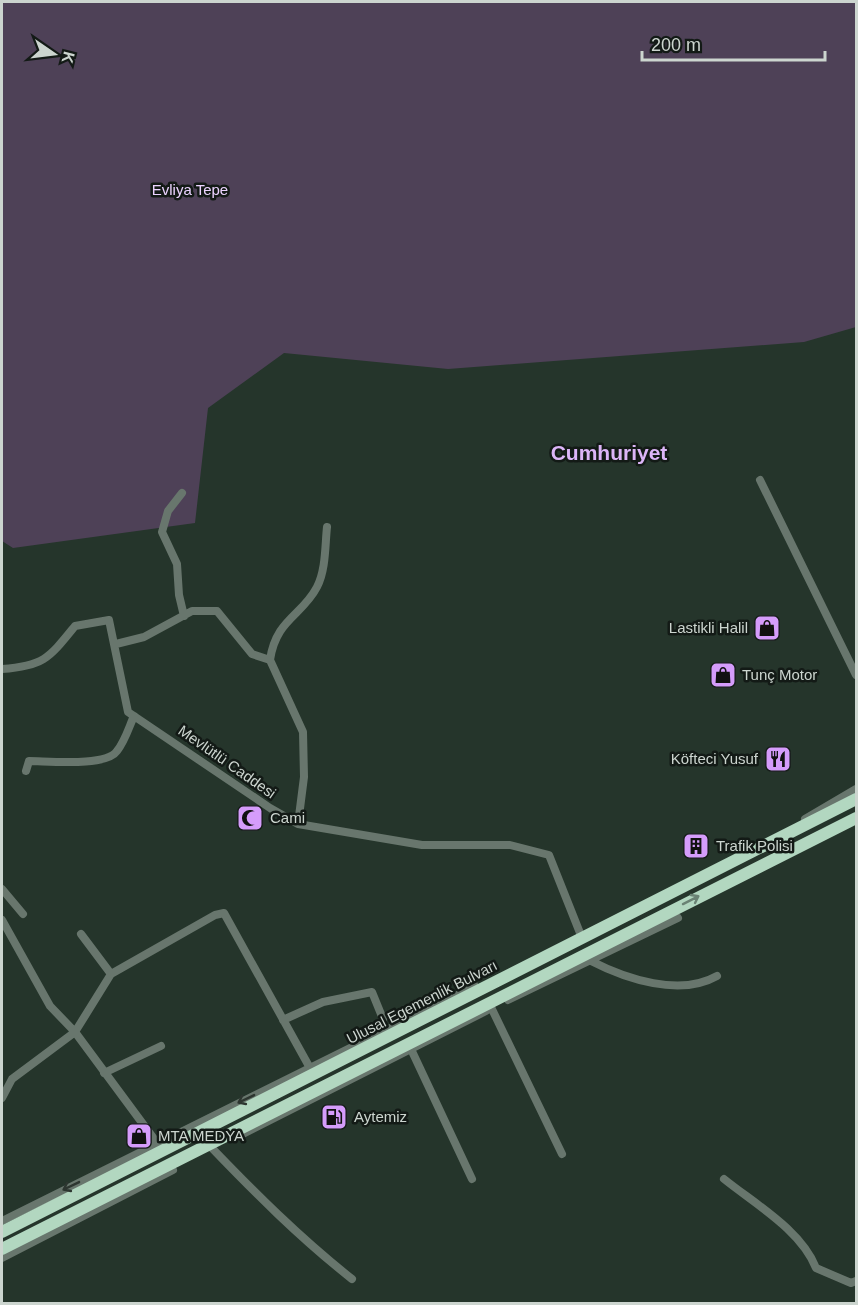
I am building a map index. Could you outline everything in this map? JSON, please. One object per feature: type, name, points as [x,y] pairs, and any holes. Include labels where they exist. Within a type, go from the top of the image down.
[{"type":"highway","name":"Ulusal Egemenlik Bulvarı","points":[[2,1232],[161,1148],[581,935],[856,799]]},
{"type":"highway","name":"Ulusal Egemenlik Bulvarı","points":[[2,1249],[410,1047],[856,818]]},
{"type":"highway","points":[[161,1148],[170,1164]]},
{"type":"street","points":[[760,480],[856,675]]},
{"type":"street","points":[[182,493],[168,511],[162,532],[177,564],[178,595],[184,616]]},
{"type":"street","points":[[298,824],[304,777],[303,732],[270,660],[272,647],[285,621],[317,587],[327,527]]},
{"type":"street","points":[[116,644],[144,637],[192,611],[217,611],[252,654],[270,660]]},
{"type":"street","points":[[2,669],[23,668],[49,658],[75,626],[109,620],[116,644],[128,712],[134,716],[117,752],[104,758],[83,761],[29,761],[26,771]]},
{"type":"street","name":"Mevlütlü Caddesi","points":[[134,716],[270,808],[298,824],[422,845],[510,845],[549,855],[581,935]]},
{"type":"street","points":[[777,837],[856,789]]},
{"type":"street","points":[[2,889],[23,914]]},
{"type":"street","points":[[2,1098],[12,1079],[75,1032],[111,974],[215,915],[224,913],[310,1068]]},
{"type":"street","points":[[562,1154],[490,1006],[591,961],[678,918]]},
{"type":"street","points":[[2,920],[50,1006],[75,1032],[161,1148]]},
{"type":"street","points":[[81,934],[111,974]]},
{"type":"street","points":[[2,1221],[161,1148],[310,1068],[581,935]]},
{"type":"street","points":[[591,961],[635,980],[691,984],[717,976]]},
{"type":"street","points":[[283,1020],[323,1002],[372,992],[383,1019]]},
{"type":"street","points":[[104,1073],[161,1046]]},
{"type":"street","points":[[410,1047],[472,1179]]},
{"type":"street","points":[[2,1258],[211,1147],[295,1231],[352,1279]]},
{"type":"street","points":[[724,1179],[784,1227],[810,1254],[816,1268],[851,1283],[856,1281]]},
{"type":"green space","name":"Evliya Tepe","points":[[2,2],[856,2],[856,327],[804,342],[448,369],[284,353],[208,408],[195,523],[13,548],[2,541]]},
{"type":"place","name":"Lastikli Halil","points":[[767,628]]},
{"type":"place","name":"Tunç Motor","points":[[723,675]]},
{"type":"place","name":"Köfteci Yusuf","points":[[778,759]]},
{"type":"place","name":"Cami","points":[[250,818]]},
{"type":"place","name":"Trafik Polisi","points":[[696,846]]},
{"type":"place","name":"Aytemiz","points":[[334,1117]]},
{"type":"place","name":"MTA MEDYA","points":[[139,1136]]},
{"type":"district","name":"Cumhuriyet","points":[[609,453]]}]
